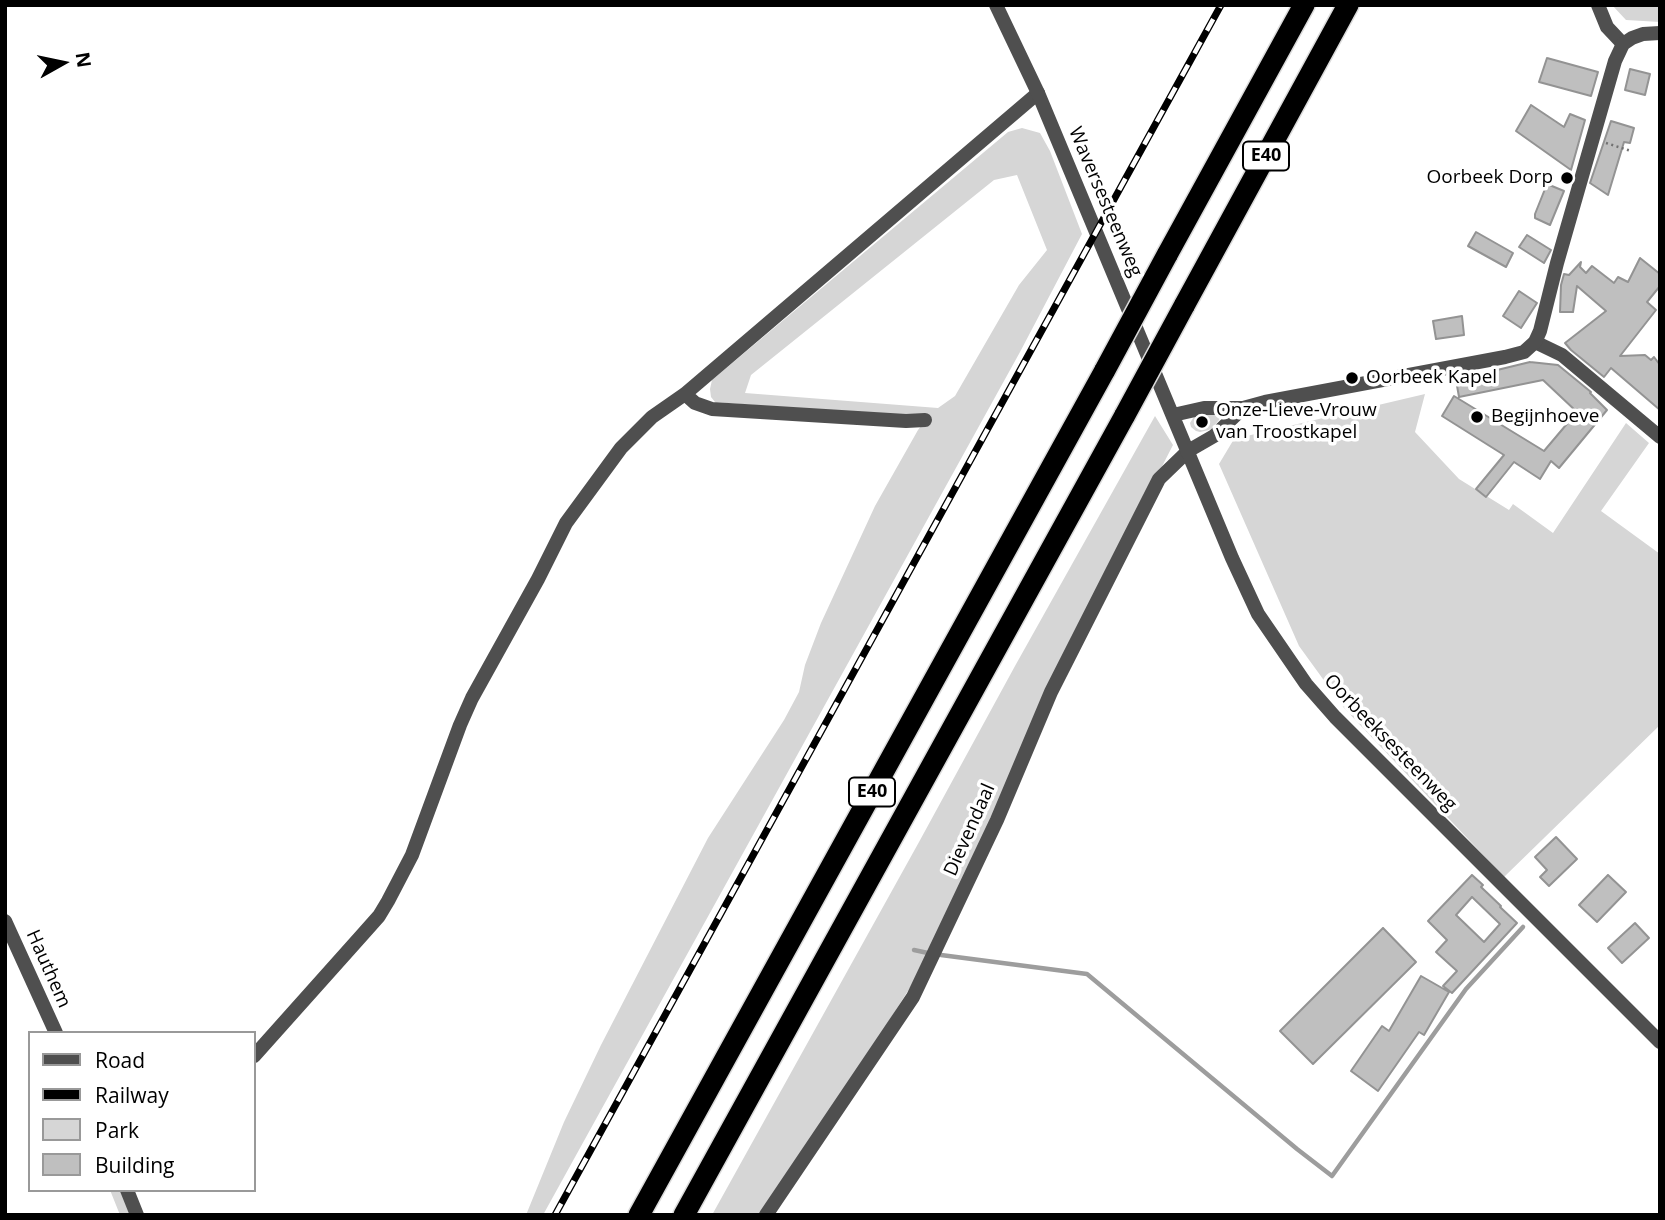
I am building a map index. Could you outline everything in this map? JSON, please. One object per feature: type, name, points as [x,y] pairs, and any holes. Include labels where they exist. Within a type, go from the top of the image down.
[{"type":"highway","name":"E40","points":[[639,1215],[1304,5]]},
{"type":"highway","name":"E40","points":[[684,1215],[1348,5]]},
{"type":"street","name":"Waversesteenweg","points":[[996,5],[1038,93],[1173,415]]},
{"type":"street","points":[[1598,5],[1607,27],[1623,44]]},
{"type":"street","points":[[1173,415],[1205,408],[1243,408],[1524,352],[1535,342],[1540,331],[1615,61],[1623,44],[1643,34],[1660,33]]},
{"type":"street","points":[[256,1054],[379,916],[416,846],[466,710],[566,523],[621,448],[652,417],[685,394],[1038,93]]},
{"type":"street","points":[[1535,342],[1562,355],[1657,429]]},
{"type":"street","points":[[685,394],[695,402],[712,409],[925,420]]},
{"type":"street","name":"Dievendaal","points":[[766,1215],[913,997],[997,820],[1051,692],[1160,479],[1188,451],[1214,436],[1243,408]]},
{"type":"street","name":"Oorbeeksesteenweg","points":[[1173,415],[1258,614],[1306,684],[1335,718],[1660,1042]]},
{"type":"street","name":"Hauthem","points":[[5,921],[55,1031]]},
{"type":"street","points":[[128,1192],[137,1215]]},
{"type":"path","points":[[1593,138],[1631,151]]},
{"type":"green space","points":[[1612,5],[1660,5],[1660,22],[1626,20]]},
{"type":"green space","points":[[1022,128],[1040,133],[1050,151],[1082,234],[1020,352],[543,1215],[526,1215],[564,1122],[601,1045],[708,838],[799,692],[805,665],[821,623],[875,506],[927,418],[715,402],[711,397],[712,380],[1008,132]],"holes":[[[1017,175],[1047,250],[1019,285],[955,396],[938,408],[745,393],[751,375],[994,180]]]},
{"type":"green space","points":[[1425,394],[1415,432],[1459,479],[1509,510],[1513,504],[1553,533],[1626,423],[1649,443],[1601,511],[1660,554],[1660,725],[1504,877],[1344,708],[1299,646],[1219,464],[1234,439]]},
{"type":"green space","points":[[1216,414],[1220,418],[1209,430],[1200,432],[1191,427],[1190,423],[1195,415]]},
{"type":"green space","points":[[1155,416],[1173,445],[911,986],[851,1081],[760,1215],[712,1215],[1015,666]]},
{"type":"green space","points":[[111,1192],[121,1192],[130,1215],[120,1215]]},
{"type":"building","points":[[1547,58],[1598,72],[1591,96],[1539,82]]},
{"type":"building","points":[[1630,69],[1650,74],[1645,95],[1625,90]]},
{"type":"building","points":[[1531,105],[1564,127],[1570,114],[1585,120],[1571,170],[1516,131]]},
{"type":"building","points":[[1611,121],[1634,128],[1630,143],[1624,142],[1608,195],[1590,183]]},
{"type":"building","points":[[1547,184],[1564,191],[1550,225],[1535,218]]},
{"type":"building","points":[[1476,232],[1513,253],[1506,267],[1468,246]]},
{"type":"building","points":[[1527,235],[1551,250],[1544,263],[1519,247]]},
{"type":"building","points":[[1640,258],[1660,274],[1660,286],[1647,302],[1656,310],[1620,356],[1645,355],[1651,360],[1654,357],[1660,365],[1660,410],[1611,368],[1604,377],[1565,343],[1606,311],[1577,286],[1573,312],[1560,312],[1564,274],[1569,275],[1581,262],[1580,267],[1586,273],[1592,266],[1614,283],[1618,277],[1628,282]]},
{"type":"building","points":[[1519,291],[1537,303],[1521,328],[1503,316]]},
{"type":"building","points":[[1462,316],[1464,335],[1436,339],[1433,321]]},
{"type":"building","points":[[1530,362],[1558,365],[1591,392],[1607,410],[1559,468],[1551,461],[1540,479],[1514,462],[1486,497],[1476,489],[1504,455],[1442,416],[1454,396],[1544,451],[1577,412],[1543,380],[1459,397],[1456,380]]},
{"type":"building","points":[[1556,837],[1577,859],[1549,886],[1540,877],[1547,870],[1535,857]]},
{"type":"building","points":[[1472,875],[1517,923],[1452,993],[1443,986],[1457,971],[1436,952],[1447,940],[1428,921]],"holes":[[[1472,897],[1500,924],[1484,942],[1456,915]]]},
{"type":"building","points":[[1608,875],[1626,892],[1597,922],[1579,905]]},
{"type":"building","points":[[1635,923],[1649,938],[1622,963],[1608,948]]},
{"type":"building","points":[[1383,928],[1416,962],[1313,1064],[1280,1031]]},
{"type":"building","points":[[1421,976],[1449,992],[1424,1035],[1419,1032],[1378,1091],[1351,1071],[1382,1026],[1389,1031]]},
{"type":"waterway","points":[[941,955],[1087,974],[1332,1176],[1466,989],[1523,927]]},
{"type":"waterway","points":[[914,950],[928,953]]},
{"type":"railway","points":[[555,1215],[1221,5]]},
{"type":"place","name":"Oorbeek Dorp","points":[[1567,178]]},
{"type":"place","name":"Oorbeek Kapel","points":[[1352,378]]},
{"type":"place","name":"Begijnhoeve","points":[[1477,417]]},
{"type":"place","name":"Onze-Lieve-Vrouw van Troostkapel","points":[[1202,422]]}]
